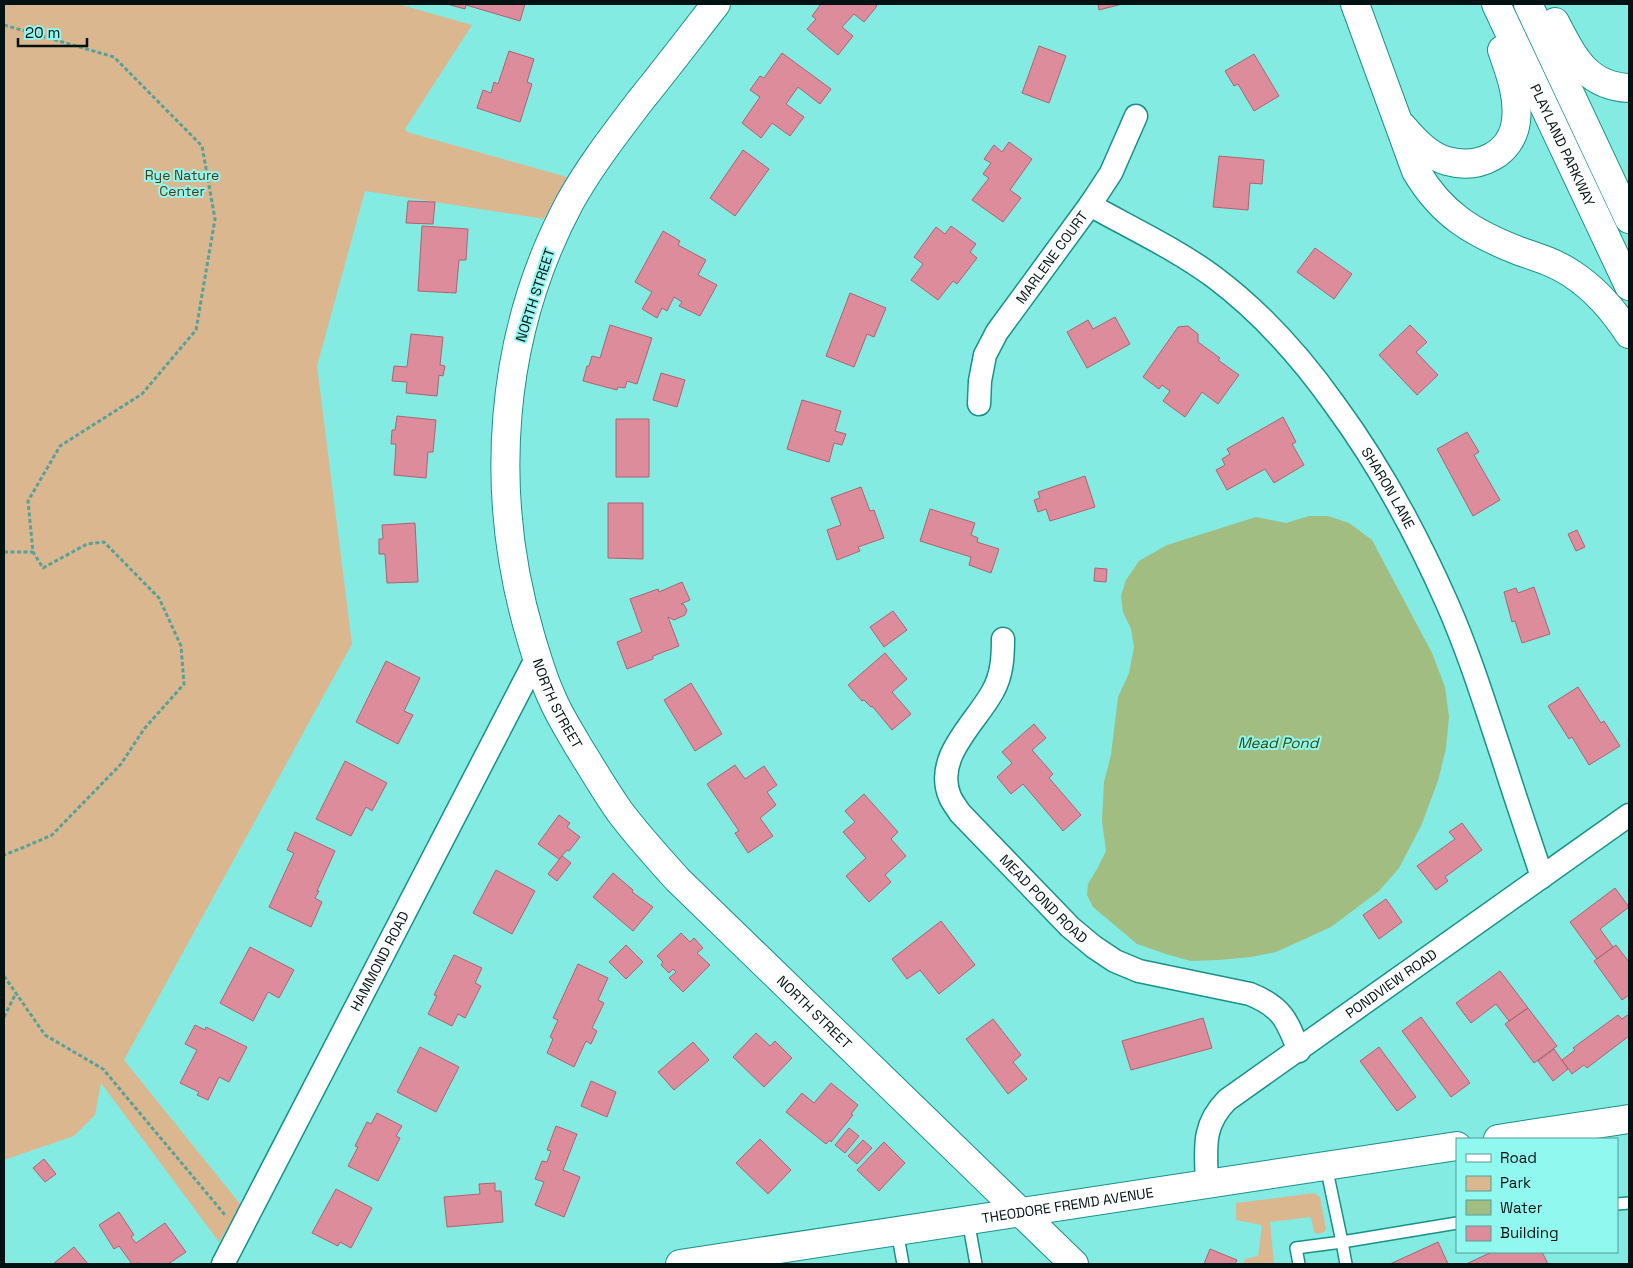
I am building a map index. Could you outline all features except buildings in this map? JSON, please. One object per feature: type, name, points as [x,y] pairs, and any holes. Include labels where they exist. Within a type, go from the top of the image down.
[{"type":"street","name":"NORTH STREET","points":[[716,4],[617,132],[575,194],[553,238],[523,322],[507,415],[504,453],[510,540],[518,585],[537,657],[552,699],[574,738],[619,811],[647,846],[685,886],[1074,1264]]},
{"type":"street","points":[[1355,4],[1416,171],[1428,190],[1442,206],[1459,220],[1480,233],[1502,244],[1550,262],[1571,273],[1606,303],[1629,334]]},
{"type":"street","points":[[1396,118],[1413,139],[1430,154],[1447,161],[1467,164],[1485,160],[1501,152],[1512,139],[1516,122],[1517,100],[1486,4]]},
{"type":"street","name":"PLAYLAND PARKWAY","points":[[1496,4],[1629,286]]},
{"type":"street","name":"PLAYLAND PARKWAY","points":[[1528,4],[1629,219]]},
{"type":"street","points":[[1544,4],[1572,54],[1585,70],[1599,81],[1615,87],[1629,88]]},
{"type":"street","name":"MARLENE COURT","points":[[979,404],[980,381],[986,355],[997,332],[1090,205],[1111,173],[1136,116]]},
{"type":"street","name":"SHARON LANE","points":[[1090,205],[1181,256],[1214,277],[1244,302],[1297,354],[1349,424],[1404,514],[1447,603],[1483,700],[1542,877]]},
{"type":"street","name":"MEAD POND ROAD","points":[[1003,639],[999,680],[947,764],[946,780],[950,797],[960,813],[1070,927],[1094,948],[1115,961],[1139,971],[1250,994],[1267,1001],[1282,1014],[1299,1051]]},
{"type":"street","name":"HAMMOND ROAD","points":[[223,1264],[537,657]]},
{"type":"street","name":"PONDVIEW ROAD","points":[[1207,1184],[1206,1144],[1209,1127],[1217,1110],[1228,1100],[1629,815]]},
{"type":"street","points":[[1505,1138],[1629,1119]]},
{"type":"street","name":"THEODORE FREMD AVENUE","points":[[680,1264],[776,1257],[897,1231],[1456,1146]]},
{"type":"lane","points":[[1326,1166],[1346,1264]]},
{"type":"lane","points":[[968,1220],[976,1264]]},
{"type":"lane","points":[[1299,1264],[1296,1248],[1456,1223]]},
{"type":"lane","points":[[897,1231],[904,1264]]},
{"type":"path","points":[[4,25],[114,57],[202,146],[215,219],[196,330],[142,394],[60,446],[28,501],[33,552],[43,568],[87,544],[104,542],[159,598],[181,646],[184,684],[144,729],[121,764],[52,835],[4,855]]},
{"type":"path","points":[[4,552],[33,552]]},
{"type":"path","points":[[4,976],[45,1035],[103,1069],[239,1233]]},
{"type":"path","points":[[4,1017],[16,993]]},
{"type":"green space","name":"Rye Nature Center","points":[[4,4],[398,4],[472,25],[405,129],[407,132],[567,177],[544,219],[365,191],[317,366],[352,644],[124,1060],[241,1205],[219,1242],[101,1083],[95,1115],[74,1136],[4,1160]]},
{"type":"green space","points":[[1314,1193],[1320,1197],[1326,1229],[1324,1232],[1317,1234],[1314,1232],[1311,1217],[1270,1222],[1274,1264],[1243,1264],[1245,1259],[1258,1256],[1262,1225],[1236,1220],[1236,1203]]},
{"type":"water","name":"Mead Pond","points":[[1309,516],[1328,516],[1349,523],[1372,540],[1432,653],[1445,687],[1449,717],[1446,748],[1438,781],[1421,826],[1399,868],[1379,891],[1331,927],[1276,952],[1251,957],[1191,961],[1137,944],[1093,907],[1087,895],[1088,884],[1106,851],[1102,822],[1104,782],[1111,755],[1118,697],[1129,673],[1134,647],[1131,629],[1123,612],[1121,596],[1126,580],[1139,561],[1167,545],[1256,517],[1286,523]]}]
